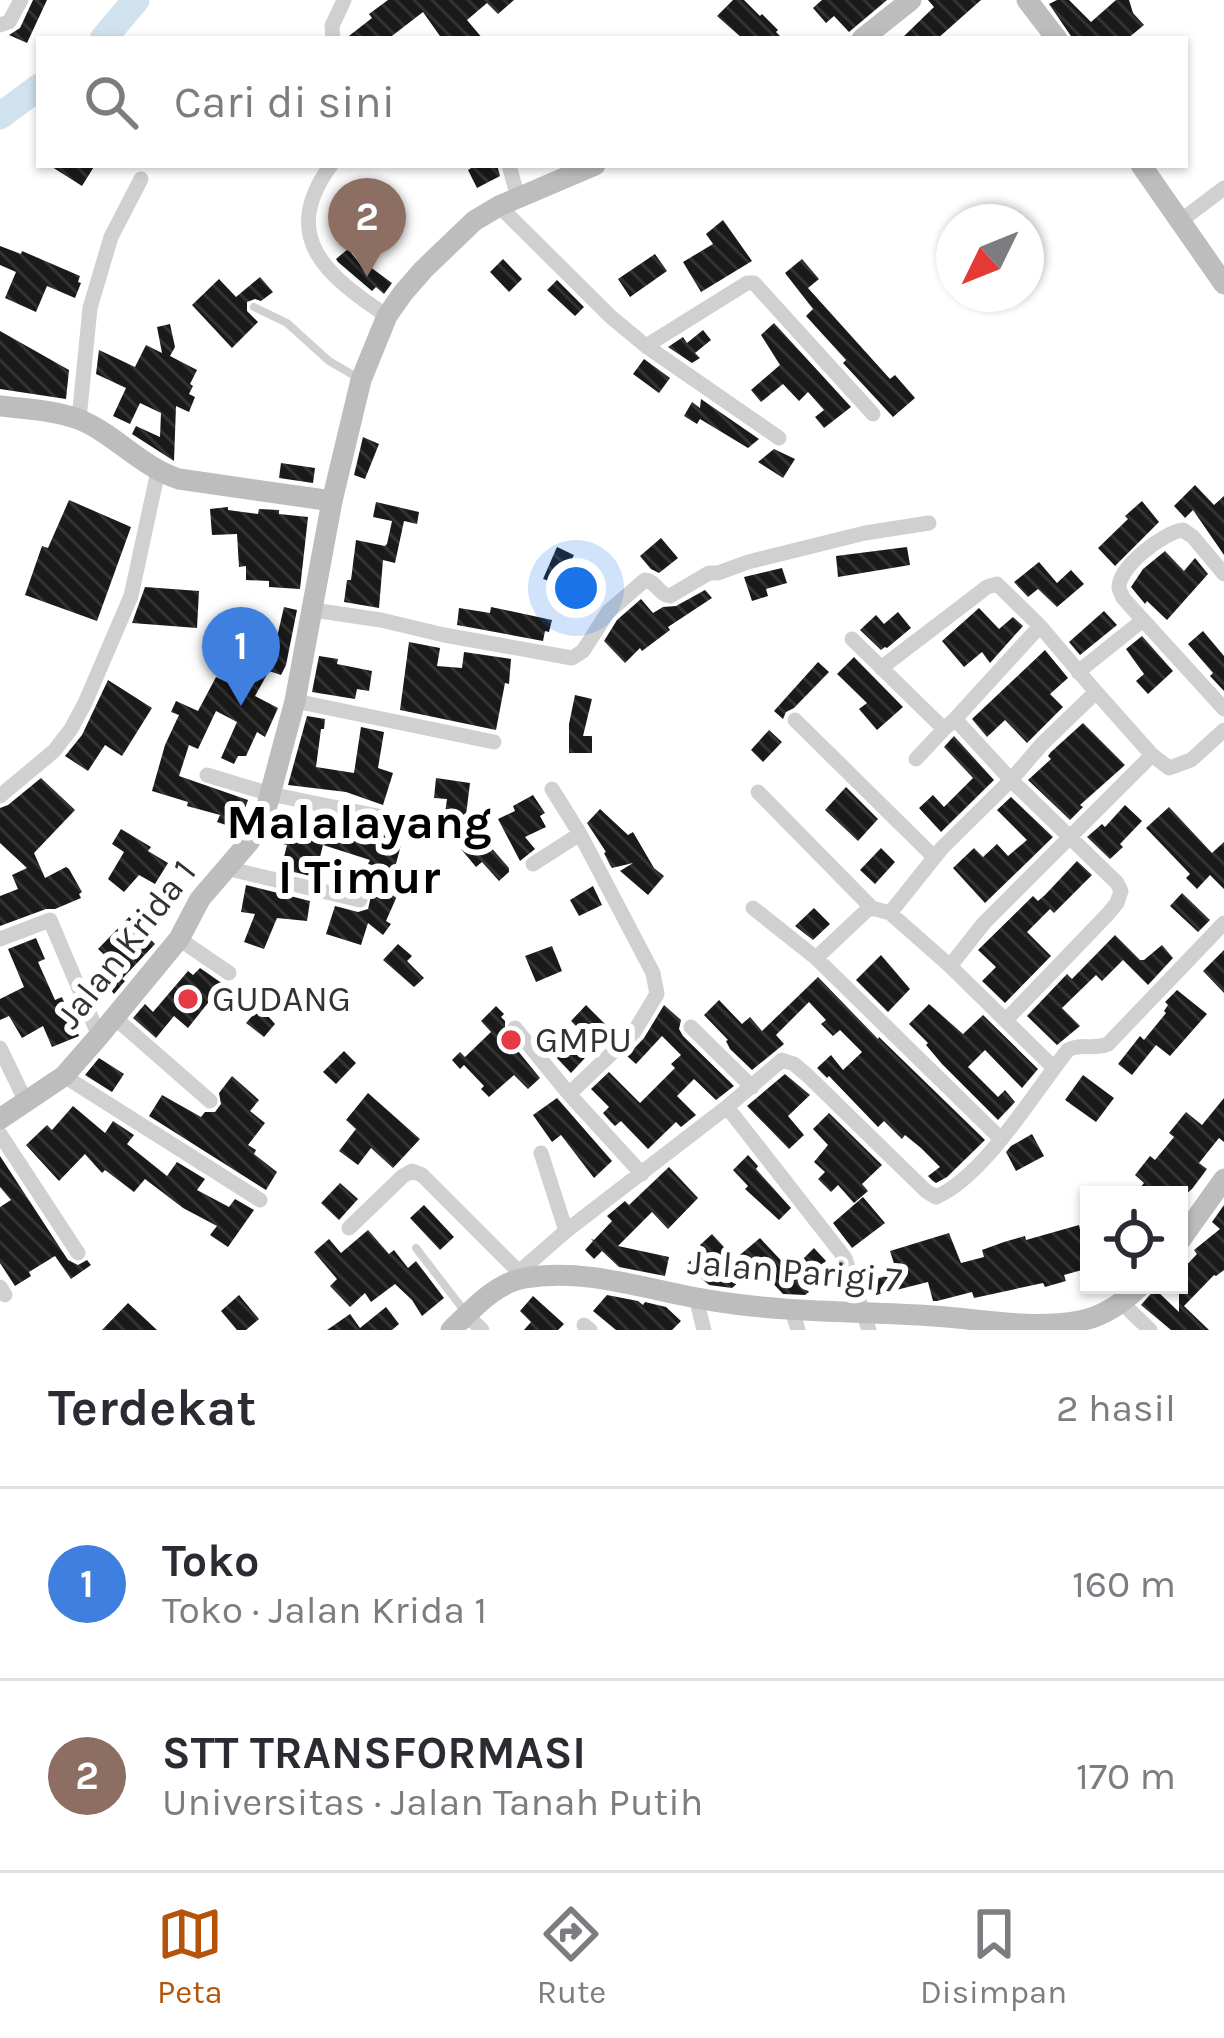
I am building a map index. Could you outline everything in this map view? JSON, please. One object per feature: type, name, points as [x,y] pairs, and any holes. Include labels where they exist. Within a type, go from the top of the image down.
[{"type":"street","points":[[0,25],[9,22],[21,0]]},
{"type":"street","points":[[333,36],[332,26],[344,0]]},
{"type":"street","points":[[866,36],[911,0]]},
{"type":"street","points":[[1038,3],[1055,36]]},
{"type":"street","points":[[329,168],[310,201],[306,222],[311,244],[344,287],[387,316]]},
{"type":"street","points":[[509,168],[508,202],[611,317],[779,438]]},
{"type":"street","name":"Jalan Krida 1","points":[[0,1119],[64,1076],[99,1036],[179,939],[200,899],[249,842],[265,812],[295,701],[332,501],[361,380],[387,316],[423,270],[474,221],[589,168]]},
{"type":"street","points":[[1143,168],[1224,284]]},
{"type":"street","points":[[79,419],[90,308],[111,238],[141,179]]},
{"type":"street","points":[[1179,222],[1224,188]]},
{"type":"street","points":[[646,346],[754,283],[873,414]]},
{"type":"street","points":[[0,406],[79,419],[158,471],[205,485],[332,501]]},
{"type":"street","points":[[0,796],[54,751],[92,688],[131,596],[158,471]]},
{"type":"street","points":[[313,610],[576,656],[608,612],[645,580],[670,596],[709,572],[865,532],[929,523]]},
{"type":"street","points":[[1224,574],[1193,537],[1183,530],[1173,531],[1155,542],[1122,578],[1119,588],[1224,709]]},
{"type":"street","points":[[881,668],[992,584],[999,585],[1151,755],[1169,768],[1181,766],[1224,730]]},
{"type":"street","points":[[1078,672],[1143,620]]},
{"type":"street","points":[[916,759],[1040,626]]},
{"type":"street","points":[[852,639],[1011,779],[1121,891],[1107,915],[1006,1021]]},
{"type":"street","points":[[890,913],[934,857],[1096,692]]},
{"type":"street","points":[[295,701],[494,742]]},
{"type":"street","points":[[795,720],[934,857]]},
{"type":"street","points":[[950,966],[984,923],[1151,755]]},
{"type":"street","points":[[207,775],[270,794],[436,828]]},
{"type":"street","points":[[552,789],[644,952],[657,994],[634,1032],[568,1094]]},
{"type":"street","points":[[758,792],[872,908],[890,913],[1054,1068]]},
{"type":"street","points":[[533,865],[580,834]]},
{"type":"street","points":[[226,868],[360,900]]},
{"type":"street","points":[[753,908],[817,958],[1000,1139]]},
{"type":"street","points":[[817,958],[872,908]]},
{"type":"street","points":[[0,939],[50,920],[99,1036]]},
{"type":"street","points":[[467,1325],[492,1292],[521,1275],[566,1231],[782,1060],[794,1064],[936,1197],[954,1187],[1000,1139],[1072,1047],[1096,1049],[1108,1044],[1224,923]]},
{"type":"street","points":[[179,939],[229,973]]},
{"type":"street","points":[[114,1017],[210,1101]]},
{"type":"street","points":[[691,1027],[752,1087]]},
{"type":"street","points":[[515,1028],[642,1174]]},
{"type":"street","points":[[0,1048],[26,1102]]},
{"type":"street","points":[[64,1076],[260,1200]]},
{"type":"street","points":[[728,1107],[845,1258],[866,1322]]},
{"type":"street","points":[[0,1134],[78,1253]]},
{"type":"street","points":[[541,1153],[566,1231]]},
{"type":"street","points":[[349,1228],[412,1171],[422,1174],[521,1275]]},
{"type":"street","points":[[1188,1229],[1224,1179]]},
{"type":"street","name":"Jalan Parigi 7","points":[[521,1275],[600,1278],[795,1320],[866,1322],[929,1316],[1002,1327],[1067,1326],[1123,1303],[1132,1294]]},
{"type":"street","points":[[696,1298],[704,1330]]},
{"type":"street","points":[[1123,1303],[1150,1330]]},
{"type":"lane","points":[[254,307],[286,323],[329,361],[361,380]]},
{"type":"lane","points":[[416,1248],[467,1325]]},
{"type":"building","points":[[33,0],[47,0],[27,43],[9,35],[20,28]]},
{"type":"building","points":[[388,0],[514,0],[498,14],[487,3],[467,20],[480,36],[440,36],[423,12],[392,36],[349,36],[372,18],[369,14]]},
{"type":"building","points":[[733,0],[744,0],[780,36],[740,36],[717,16]]},
{"type":"building","points":[[822,0],[887,0],[849,32],[834,16],[826,23],[813,8]]},
{"type":"building","points":[[928,0],[981,0],[940,36],[904,36],[934,7]]},
{"type":"building","points":[[1069,0],[1091,22],[1116,0],[1129,0],[1144,25],[1131,36],[1071,36],[1049,4]]},
{"type":"building","points":[[54,168],[93,168],[82,186]]},
{"type":"building","points":[[498,168],[500,176],[477,188],[468,170]]},
{"type":"building","points":[[723,220],[752,261],[701,292],[683,262],[713,244],[706,234]]},
{"type":"building","points":[[0,246],[80,276],[75,298],[47,286],[36,312],[5,298],[16,272],[0,265]]},
{"type":"building","points":[[348,249],[360,264],[362,261],[392,283],[384,294],[376,287],[372,291],[338,262]]},
{"type":"building","points":[[655,254],[667,271],[630,297],[618,279]]},
{"type":"building","points":[[503,259],[522,279],[509,292],[490,272]]},
{"type":"building","points":[[802,259],[819,279],[808,288],[890,379],[895,375],[915,398],[893,417],[806,316],[813,309],[785,273]]},
{"type":"building","points":[[260,277],[273,292],[261,301],[247,302],[247,311],[258,322],[232,348],[192,305],[219,279],[236,297]]},
{"type":"building","points":[[557,280],[584,307],[575,316],[547,290]]},
{"type":"building","points":[[774,323],[851,407],[824,428],[815,417],[824,410],[808,392],[799,401],[783,384],[761,402],[751,390],[780,365],[761,335]]},
{"type":"building","points":[[170,324],[175,347],[170,356],[197,370],[190,384],[189,394],[195,397],[189,412],[176,406],[174,461],[132,434],[136,426],[160,437],[161,413],[140,403],[130,424],[113,416],[126,388],[96,374],[99,350],[135,367],[146,345],[162,353],[157,327]]},
{"type":"building","points":[[703,330],[711,340],[695,353],[700,358],[692,363],[668,347],[683,337],[687,343]]},
{"type":"building","points":[[0,331],[69,370],[66,399],[0,389]]},
{"type":"building","points":[[644,359],[670,378],[659,393],[633,374]]},
{"type":"building","points":[[701,399],[759,439],[748,448],[700,419],[697,424],[684,416],[692,402],[700,408]]},
{"type":"building","points":[[363,437],[379,444],[365,479],[354,475]]},
{"type":"building","points":[[774,449],[795,459],[783,478],[758,462]]},
{"type":"building","points":[[281,463],[315,468],[313,483],[279,478]]},
{"type":"building","points":[[1195,485],[1214,505],[1224,496],[1224,555],[1193,510],[1185,518],[1174,506]]},
{"type":"building","points":[[69,500],[131,527],[97,621],[25,595],[42,546],[48,548]]},
{"type":"building","points":[[1142,501],[1159,522],[1115,566],[1098,548]]},
{"type":"building","points":[[376,502],[419,512],[417,524],[404,521],[395,563],[383,560],[379,608],[344,602],[356,540],[387,544],[392,521],[373,517]]},
{"type":"building","points":[[210,509],[308,517],[300,589],[246,580],[246,566],[239,567],[237,534],[212,535]]},
{"type":"building","points":[[661,538],[678,558],[659,573],[640,556]]},
{"type":"building","points":[[557,547],[574,555],[563,586],[543,579]]},
{"type":"building","points":[[907,547],[910,565],[838,577],[836,556]]},
{"type":"building","points":[[1165,551],[1184,571],[1195,558],[1208,574],[1167,620],[1131,587],[1143,569]]},
{"type":"building","points":[[1039,562],[1057,583],[1071,570],[1084,584],[1057,607],[1038,589],[1028,597],[1014,582]]},
{"type":"building","points":[[782,568],[787,583],[766,589],[768,596],[752,601],[744,577]]},
{"type":"building","points":[[145,587],[199,591],[197,628],[132,623]]},
{"type":"building","points":[[705,590],[712,598],[625,663],[604,641],[617,620],[641,599],[653,613]]},
{"type":"building","points":[[284,607],[297,610],[286,665],[281,675],[269,671],[255,696],[278,708],[265,737],[257,732],[246,756],[238,756],[234,764],[221,758],[237,722],[216,711],[198,749],[189,745],[179,776],[248,800],[238,829],[217,822],[220,815],[152,791],[179,715],[171,712],[176,701],[198,711],[216,677],[229,683],[245,656],[240,654],[245,640],[274,650]]},
{"type":"building","points":[[491,607],[552,620],[549,632],[545,631],[543,641],[457,625],[459,608],[490,613]]},
{"type":"building","points":[[979,608],[999,629],[1013,617],[1023,626],[990,663],[982,652],[964,667],[942,641]]},
{"type":"building","points":[[1104,611],[1117,625],[1080,655],[1069,642]]},
{"type":"building","points":[[898,612],[911,628],[887,648],[881,650],[860,630],[876,615],[884,624]]},
{"type":"building","points":[[1203,631],[1224,656],[1224,691],[1188,644]]},
{"type":"building","points":[[1142,636],[1173,671],[1148,694],[1136,681],[1144,674],[1126,649]]},
{"type":"building","points":[[409,642],[440,648],[437,666],[462,668],[464,652],[511,659],[496,730],[400,710]]},
{"type":"building","points":[[1045,650],[1068,678],[1050,694],[1063,707],[1027,743],[1005,720],[987,737],[972,719]]},
{"type":"building","points":[[319,656],[372,671],[369,691],[357,689],[355,699],[312,692]]},
{"type":"building","points":[[854,657],[903,707],[877,730],[859,709],[867,703],[837,674]]},
{"type":"building","points":[[818,662],[829,672],[783,719],[774,711]]},
{"type":"building","points":[[108,680],[152,708],[122,756],[105,745],[88,771],[65,756],[82,735]]},
{"type":"building","points":[[575,695],[592,699],[583,736],[592,736],[592,753],[569,753]]},
{"type":"building","points":[[307,716],[325,719],[316,767],[354,773],[361,727],[384,732],[378,768],[393,773],[383,805],[346,792],[288,785]]},
{"type":"building","points":[[1083,723],[1125,765],[1070,820],[1028,780]]},
{"type":"building","points":[[769,730],[782,742],[763,762],[751,750]]},
{"type":"building","points":[[954,736],[994,780],[941,832],[919,808],[933,795],[944,807],[973,778],[944,747]]},
{"type":"building","points":[[41,778],[75,810],[34,853],[45,878],[69,869],[81,898],[0,926],[0,896],[18,889],[12,875],[27,868],[0,843],[0,808]]},
{"type":"building","points":[[436,778],[470,783],[466,815],[445,813],[447,799],[434,798]]},
{"type":"building","points":[[846,787],[878,819],[858,841],[825,810]]},
{"type":"building","points":[[533,795],[545,813],[540,816],[546,827],[525,837],[535,849],[520,861],[498,819]]},
{"type":"building","points":[[1011,797],[1053,837],[985,903],[953,868],[974,848],[983,857],[997,844],[1008,856],[1027,840],[997,810]]},
{"type":"building","points":[[1125,805],[1142,821],[1110,859],[1087,837],[1102,824],[1105,827]]},
{"type":"building","points":[[1169,807],[1212,853],[1224,842],[1224,889],[1210,875],[1197,889],[1186,878],[1190,874],[1146,828]]},
{"type":"building","points":[[600,809],[628,835],[633,832],[664,876],[648,895],[620,871],[633,863],[610,865],[587,823]]},
{"type":"building","points":[[297,812],[384,835],[386,830],[404,834],[394,871],[390,870],[405,878],[383,935],[368,923],[361,945],[326,934],[335,906],[358,912],[368,909],[387,869],[323,845],[315,877],[281,869],[287,845],[267,840],[279,819],[294,823]]},
{"type":"building","points":[[121,829],[168,863],[155,884],[139,875],[124,892],[108,879],[124,852],[112,844]]},
{"type":"building","points":[[482,837],[509,868],[499,881],[482,862],[476,867],[461,849]]},
{"type":"building","points":[[881,848],[895,862],[875,884],[860,870]]},
{"type":"building","points":[[1077,861],[1092,875],[1027,932],[1051,956],[1005,1003],[982,981],[996,967],[978,950],[1033,896],[1038,901],[1045,895]]},
{"type":"building","points":[[246,885],[310,901],[307,921],[277,918],[264,949],[244,942],[255,914],[241,912]]},
{"type":"building","points":[[593,886],[602,905],[579,916],[570,900]]},
{"type":"building","points":[[1182,893],[1210,920],[1198,932],[1170,906]]},
{"type":"building","points":[[814,908],[830,924],[813,940],[795,926]]},
{"type":"building","points":[[129,917],[155,944],[114,994],[110,989],[97,1001],[89,982],[112,962],[98,949]]},
{"type":"building","points":[[1115,935],[1140,960],[1162,945],[1173,958],[1148,985],[1123,960],[1102,981],[1096,975],[1062,1008],[1080,1026],[1057,1045],[1027,1016],[1067,974],[1072,979]]},
{"type":"building","points":[[36,938],[45,959],[38,962],[55,1000],[62,997],[79,1036],[52,1047],[43,1026],[22,1038],[9,1016],[0,1020],[0,999],[24,987],[8,949]]},
{"type":"building","points":[[398,944],[412,956],[407,961],[424,978],[414,987],[383,960]]},
{"type":"building","points":[[552,946],[562,971],[536,982],[525,956]]},
{"type":"building","points":[[1224,950],[1224,993],[1203,971]]},
{"type":"building","points":[[881,955],[910,989],[888,1012],[856,980]]},
{"type":"building","name":"GUDANG","points":[[200,968],[223,984],[188,1028],[174,1016],[156,1038],[133,1018],[145,1004],[153,1012],[188,971],[193,975]]},
{"type":"building","points":[[818,977],[985,1140],[947,1177],[933,1181],[928,1176],[940,1167],[921,1148],[905,1135],[902,1139],[884,1121],[878,1127],[817,1068],[831,1055],[843,1070],[862,1052],[840,1030],[833,1036],[809,1002],[776,1035],[784,1044],[752,1070],[704,1015],[719,1000],[742,1024],[750,1017],[762,1031]]},
{"type":"building","points":[[1177,990],[1207,1014],[1170,1056],[1156,1045],[1132,1075],[1118,1064],[1166,1013],[1165,1002]]},
{"type":"building","points":[[929,1004],[963,1034],[983,1015],[1038,1069],[1022,1088],[985,1050],[968,1067],[998,1097],[1005,1090],[1015,1102],[998,1120],[909,1024]]},
{"type":"building","points":[[586,1005],[611,1030],[571,1073],[555,1056],[582,1032],[571,1021]]},
{"type":"building","points":[[664,1005],[681,1020],[683,1036],[734,1086],[716,1100],[694,1079],[677,1096],[696,1115],[681,1127],[676,1122],[648,1149],[621,1121],[615,1126],[610,1121],[603,1113],[609,1107],[591,1089],[609,1072],[640,1103],[675,1068],[671,1064],[681,1055],[662,1036],[636,1064],[627,1056]]},
{"type":"building","points":[[496,1006],[504,1014],[505,1035],[540,1078],[528,1089],[514,1075],[489,1097],[464,1065],[460,1069],[452,1060],[460,1052],[465,1057],[491,1032],[481,1021]]},
{"type":"building","points":[[260,1007],[275,1024],[264,1037],[246,1023]]},
{"type":"building","points":[[344,1051],[356,1063],[336,1084],[323,1072]]},
{"type":"building","points":[[99,1058],[124,1074],[112,1092],[85,1075]]},
{"type":"building","points":[[785,1074],[810,1095],[788,1116],[804,1135],[789,1149],[747,1106]]},
{"type":"building","points":[[1083,1075],[1114,1098],[1096,1122],[1065,1100]]},
{"type":"building","points":[[232,1076],[259,1100],[250,1111],[265,1123],[248,1145],[277,1172],[266,1190],[149,1116],[162,1095],[201,1117],[215,1112],[221,1104],[219,1093]]},
{"type":"building","points":[[368,1093],[420,1139],[393,1168],[371,1148],[358,1165],[339,1151],[356,1129],[346,1120]]},
{"type":"building","points":[[557,1098],[612,1161],[594,1178],[561,1135],[552,1142],[533,1115]]},
{"type":"building","points":[[1224,1098],[1224,1142],[1219,1138],[1199,1163],[1207,1169],[1192,1189],[1188,1192],[1188,1186],[1142,1186],[1144,1183],[1135,1175],[1174,1137],[1169,1133],[1186,1112],[1202,1125]]},
{"type":"building","points":[[73,1106],[105,1133],[113,1121],[134,1135],[127,1144],[167,1176],[177,1162],[205,1179],[197,1190],[229,1207],[235,1199],[254,1210],[228,1247],[210,1235],[217,1226],[145,1179],[134,1192],[105,1170],[102,1173],[85,1154],[59,1181],[26,1145],[47,1125],[52,1130]]},
{"type":"building","points":[[829,1113],[882,1165],[862,1184],[868,1191],[854,1203],[838,1185],[831,1192],[818,1179],[825,1172],[814,1162],[828,1145],[813,1129]]},
{"type":"building","points":[[1032,1134],[1044,1156],[1016,1171],[1006,1152]]},
{"type":"building","points":[[748,1155],[791,1208],[779,1220],[745,1189],[748,1186],[733,1170]]},
{"type":"building","points":[[0,1156],[68,1260],[78,1265],[87,1260],[91,1265],[71,1279],[55,1256],[15,1286],[0,1263],[0,1207],[11,1200],[0,1187]]},
{"type":"building","points":[[669,1167],[698,1198],[668,1229],[652,1212],[618,1246],[669,1257],[665,1276],[619,1267],[602,1251],[594,1259],[585,1250],[612,1221],[607,1216],[625,1201],[629,1205]]},
{"type":"building","points":[[340,1183],[358,1199],[339,1220],[321,1203]]},
{"type":"building","points":[[863,1197],[885,1223],[852,1248],[833,1223]]},
{"type":"building","points":[[424,1205],[454,1237],[440,1250],[410,1218]]},
{"type":"building","points":[[1224,1205],[1224,1270],[1184,1306],[1209,1330],[1171,1330],[1141,1305],[1151,1294],[1160,1294],[1179,1312],[1179,1294],[1188,1294],[1188,1264],[1197,1254],[1194,1250],[1220,1229],[1212,1222]]},
{"type":"building","points":[[1079,1225],[1080,1271],[1045,1287],[1043,1283],[974,1298],[972,1292],[933,1301],[928,1282],[876,1295],[872,1280],[897,1273],[890,1251],[949,1233],[961,1263],[984,1257],[982,1250],[1004,1242],[1025,1236],[1026,1240]]},
{"type":"building","points":[[368,1230],[408,1268],[416,1261],[444,1298],[422,1316],[395,1284],[371,1302],[365,1293],[350,1307],[330,1286],[337,1279],[314,1252],[329,1239],[341,1253]]},
{"type":"building","points":[[712,1234],[735,1259],[760,1238],[791,1271],[814,1248],[826,1261],[803,1284],[809,1292],[805,1295],[783,1294],[757,1266],[732,1288],[709,1285],[684,1267]]},
{"type":"building","points":[[239,1295],[259,1319],[246,1330],[237,1330],[221,1311]]},
{"type":"building","points":[[607,1295],[666,1307],[681,1321],[672,1330],[616,1330],[593,1311]]},
{"type":"building","points":[[533,1296],[564,1324],[558,1330],[524,1330],[531,1322],[520,1311]]},
{"type":"building","points":[[128,1303],[157,1330],[102,1330]]},
{"type":"building","points":[[386,1307],[399,1324],[392,1330],[327,1330],[350,1314],[360,1328]]},
{"type":"waterway","points":[[106,36],[136,0]]},
{"type":"waterway","points":[[0,116],[36,89]]},
{"type":"place","name":"STT TRANSFORMASI","points":[[367,277]]},
{"type":"place","name":"Toko","points":[[241,706]]},
{"type":"place","name":"GUDANG","points":[[188,999]]},
{"type":"place","name":"GMPU","points":[[511,1040]]},
{"type":"district","name":"Malalayang I Timur","points":[[359,850]]}]
